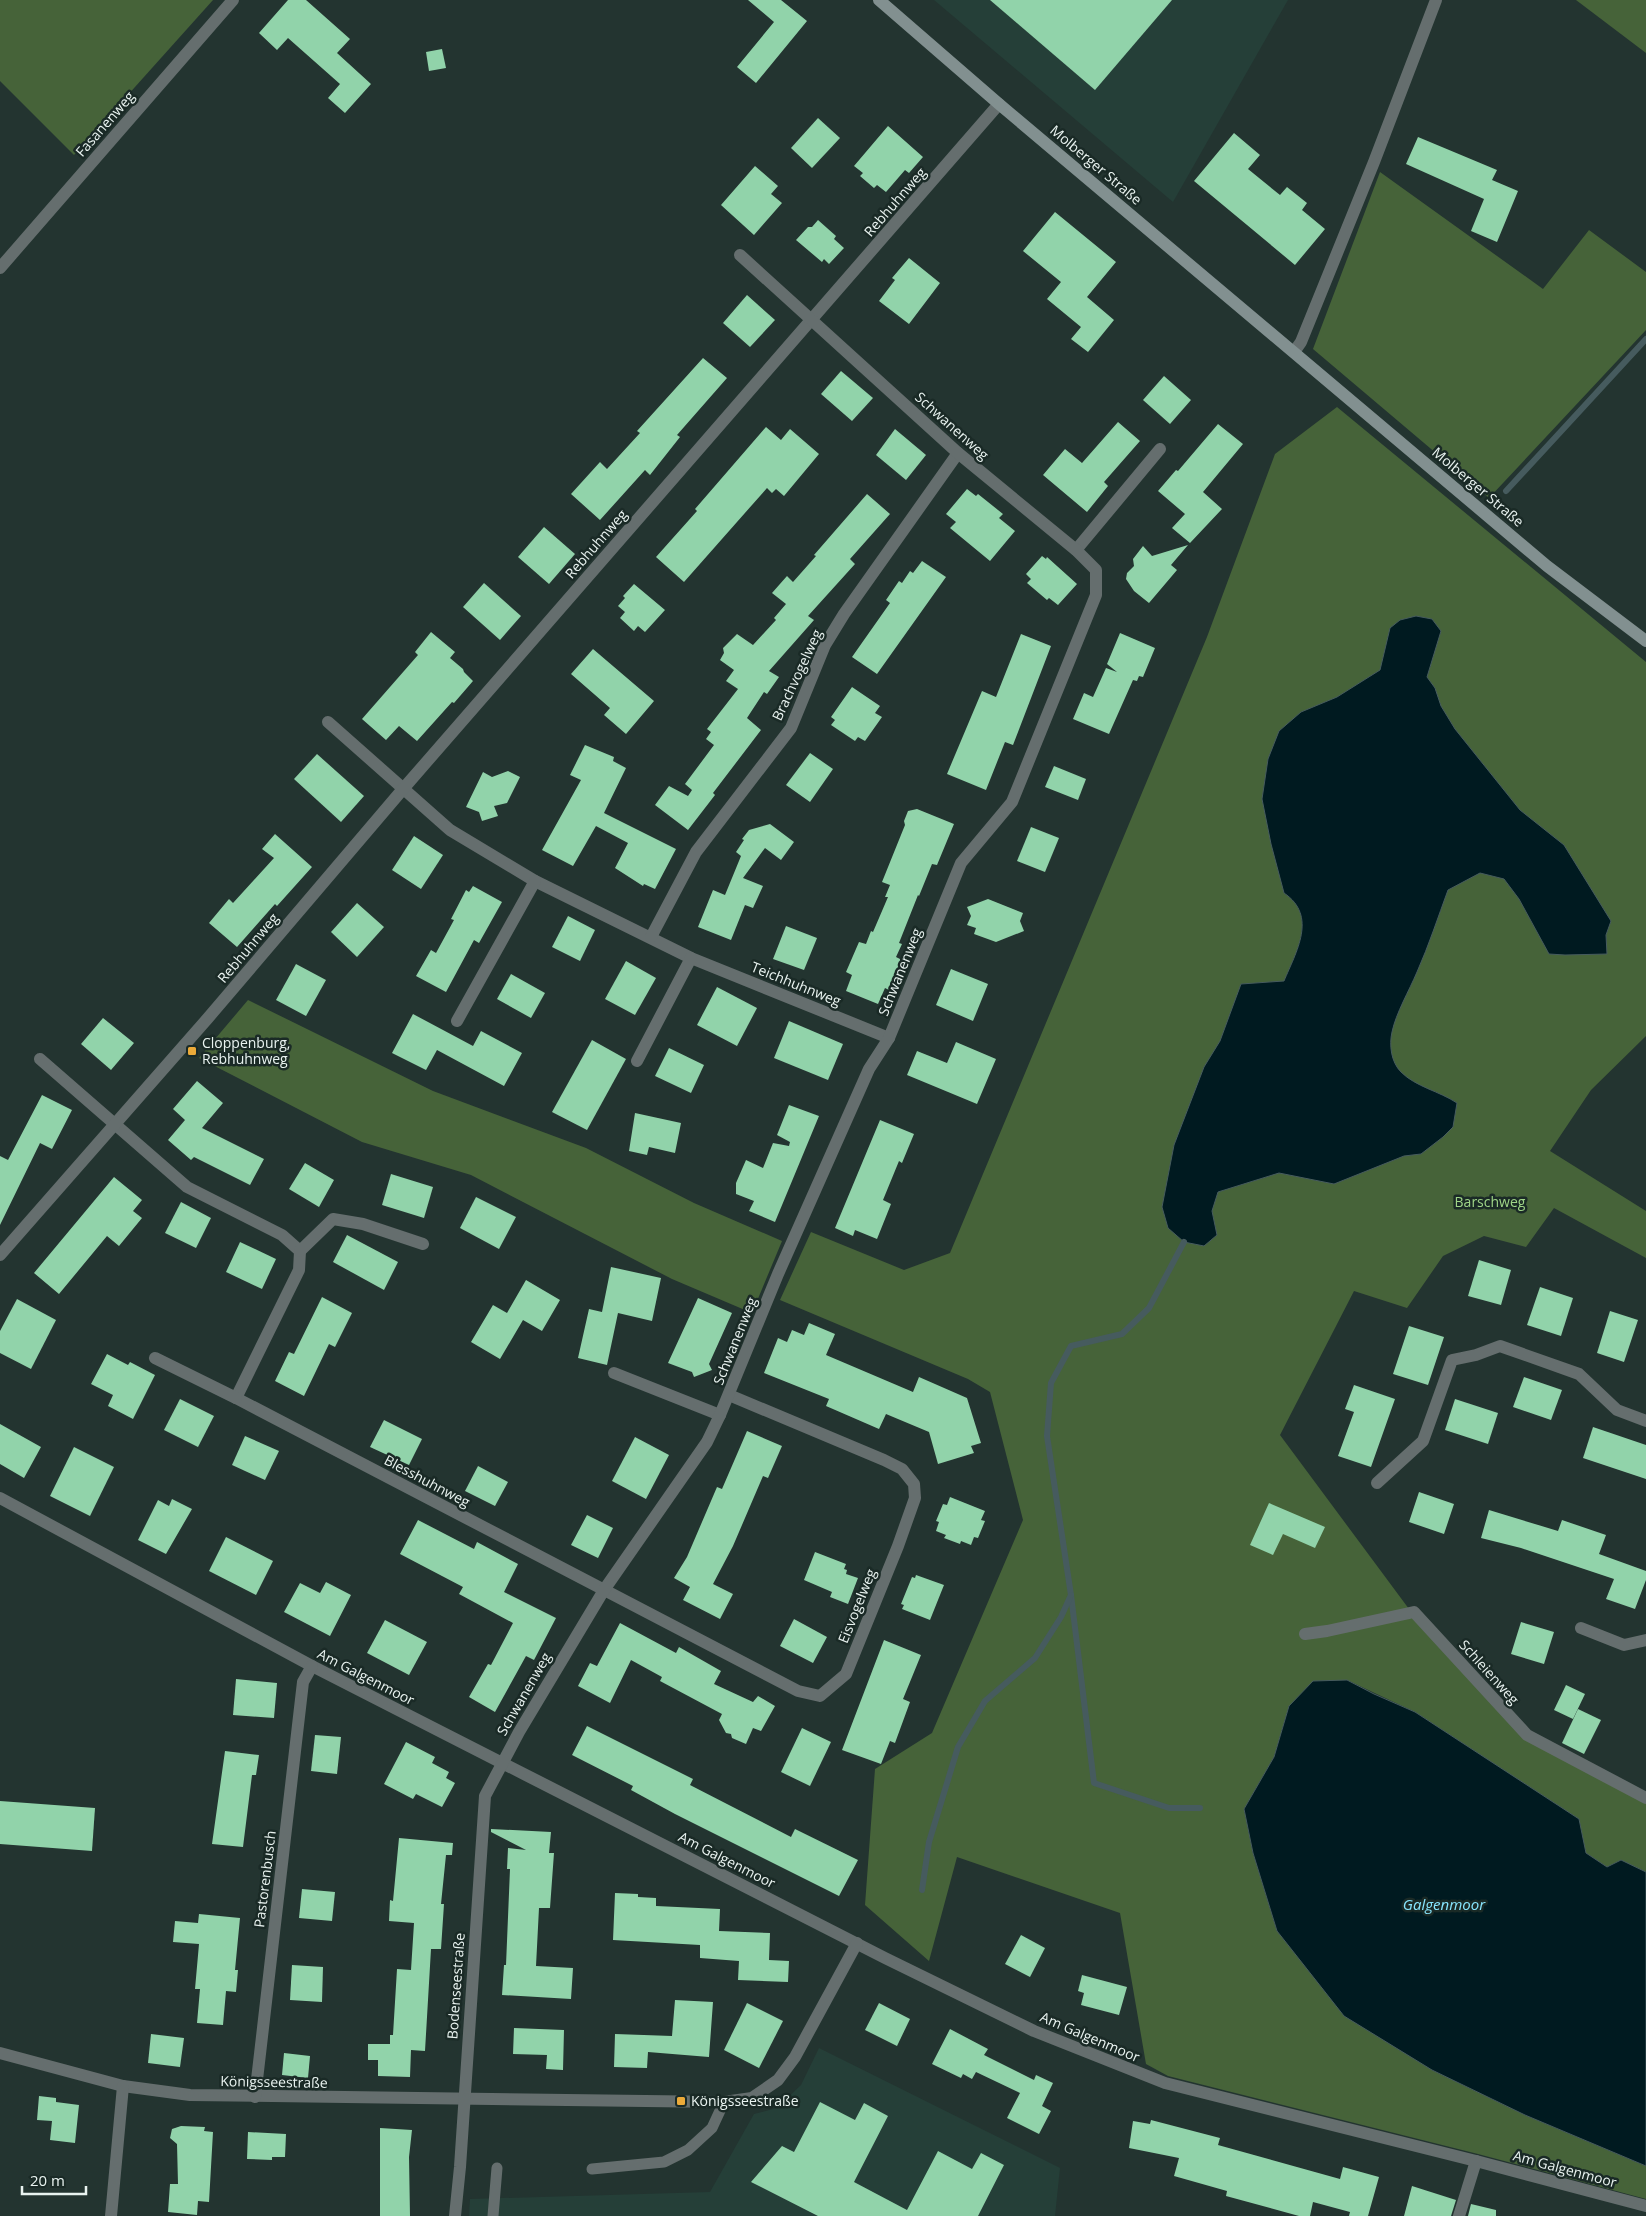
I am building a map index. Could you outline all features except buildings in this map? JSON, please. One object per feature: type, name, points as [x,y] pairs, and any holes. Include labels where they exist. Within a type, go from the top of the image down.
[{"type":"main road","name":"Molberger Straße","points":[[879,0],[999,104],[1548,566],[1646,641]]},
{"type":"street","name":"Fasanenweg","points":[[0,268],[233,0]]},
{"type":"street","points":[[1294,352],[1301,342],[1374,162],[1436,0]]},
{"type":"street","name":"Rebhuhnweg","points":[[0,1255],[208,1018],[403,789],[999,104]]},
{"type":"street","points":[[740,255],[812,319]]},
{"type":"street","name":"Schwanenweg","points":[[502,1763],[604,1590],[707,1442],[729,1395],[778,1274],[865,1078],[890,1038],[961,863],[1012,802],[1096,596],[1096,570],[1076,550],[958,453],[812,319]]},
{"type":"street","points":[[1076,550],[1160,449]]},
{"type":"street","name":"Brachvogelweg","points":[[651,937],[696,852],[791,728],[825,645],[844,614],[958,453]]},
{"type":"street","points":[[328,722],[403,789]]},
{"type":"street","name":"Teichhuhnweg","points":[[403,789],[450,830],[535,881],[691,958],[890,1038]]},
{"type":"street","points":[[457,1021],[535,881]]},
{"type":"street","points":[[637,1061],[691,958]]},
{"type":"street","points":[[40,1058],[114,1124],[188,1186],[282,1235],[300,1250]]},
{"type":"street","points":[[236,1398],[300,1270],[300,1250],[333,1219],[364,1224],[423,1244]]},
{"type":"street","points":[[1377,1483],[1423,1441],[1452,1360],[1500,1346],[1579,1374],[1617,1410],[1646,1421]]},
{"type":"street","name":"Blesshuhnweg","points":[[154,1358],[236,1398],[604,1590]]},
{"type":"street","points":[[614,1373],[720,1416]]},
{"type":"street","name":"Eisvogelweg","points":[[604,1590],[798,1691],[820,1696],[846,1674],[898,1546],[915,1498],[914,1484],[902,1469],[884,1460],[729,1395]]},
{"type":"street","name":"Am Galgenmoor","points":[[0,1498],[312,1666],[1034,2031],[1145,2076],[1184,2089],[1476,2161],[1640,2209]]},
{"type":"street","name":"Schleienweg","points":[[1305,1634],[1327,1632],[1414,1612],[1527,1735],[1646,1798]]},
{"type":"street","points":[[1580,1628],[1624,1645],[1646,1640]]},
{"type":"street","name":"Pastorenbusch","points":[[255,2097],[303,1682],[312,1666]]},
{"type":"street","name":"Bodenseestraße","points":[[455,2216],[485,1796],[502,1763]]},
{"type":"street","name":"Königsseestraße","points":[[0,2053],[123,2086],[190,2095],[724,2102],[752,2098],[778,2080],[795,2057],[857,1943]]},
{"type":"street","points":[[111,2216],[123,2086]]},
{"type":"street","points":[[1460,2216],[1476,2161]]},
{"type":"lane","points":[[592,2169],[664,2162],[688,2150],[712,2128],[724,2102]]},
{"type":"lane","points":[[493,2216],[497,2168]]},
{"type":"shaded area","points":[[934,0],[1288,0],[1173,202]]},
{"type":"shaded area","points":[[819,2048],[1060,2168],[1055,2216],[469,2216],[470,2199],[710,2192],[754,2114],[777,2108],[801,2085]]},
{"type":"green space","points":[[0,0],[213,0],[74,155],[0,81]]},
{"type":"green space","points":[[1576,0],[1646,0],[1646,53]]},
{"type":"green space","points":[[1380,172],[1543,289],[1589,230],[1646,272],[1646,330],[1489,498],[1313,349]]},
{"type":"green space","name":"Barschweg","points":[[1337,407],[1646,662],[1646,1036],[1591,1090],[1550,1151],[1646,1211],[1646,1258],[1554,1208],[1526,1247],[1484,1236],[1443,1256],[1407,1308],[1354,1291],[1280,1435],[1409,1609],[1524,1736],[1646,1801],[1646,1872],[1621,1860],[1607,1867],[1586,1853],[1578,1819],[1415,1712],[1347,1680],[1289,1706],[1274,1757],[1244,1809],[1253,1853],[1277,1931],[1432,2070],[1525,2115],[1646,2166],[1646,2199],[1478,2154],[1168,2076],[1146,2064],[1120,1913],[957,1857],[929,1961],[865,1905],[875,1769],[932,1733],[1023,1520],[990,1392],[968,1379],[780,1300],[811,1232],[904,1270],[950,1253],[1207,637],[1275,454]]},
{"type":"green space","points":[[248,1000],[433,1091],[586,1148],[694,1203],[782,1241],[752,1313],[672,1279],[471,1175],[362,1142],[199,1058]]},
{"type":"water","points":[[1416,616],[1432,619],[1441,631],[1427,677],[1435,688],[1441,706],[1455,729],[1520,810],[1564,845],[1611,921],[1606,935],[1607,954],[1549,954],[1519,899],[1504,879],[1480,873],[1448,890],[1421,962],[1396,1017],[1391,1042],[1393,1058],[1401,1072],[1421,1085],[1457,1103],[1453,1127],[1421,1154],[1404,1156],[1334,1184],[1279,1173],[1218,1192],[1212,1211],[1217,1235],[1204,1246],[1184,1242],[1168,1228],[1162,1207],[1174,1145],[1204,1067],[1220,1041],[1241,984],[1284,981],[1301,935],[1302,923],[1300,912],[1294,902],[1284,893],[1262,799],[1268,759],[1279,731],[1301,712],[1337,697],[1380,670],[1390,628],[1400,620]]},
{"type":"water","name":"Galgenmoor","points":[[1347,1680],[1415,1712],[1579,1819],[1586,1853],[1607,1867],[1621,1860],[1646,1872],[1646,2166],[1525,2115],[1432,2070],[1344,2016],[1277,1931],[1253,1853],[1244,1809],[1274,1757],[1289,1706],[1313,1681]]},
{"type":"waterway","points":[[1506,491],[1646,339]]},
{"type":"waterway","points":[[1184,1242],[1149,1308],[1122,1334],[1071,1346],[1051,1383],[1047,1436],[1071,1595],[1094,1783],[1169,1808],[1200,1808]]},
{"type":"waterway","points":[[922,1890],[929,1842],[958,1747],[985,1701],[1035,1658],[1061,1617],[1071,1595]]},
{"type":"place","name":"Cloppenburg, Rebhuhnweg","points":[[192,1051]]},
{"type":"place","name":"Königsseestraße","points":[[681,2101]]}]
